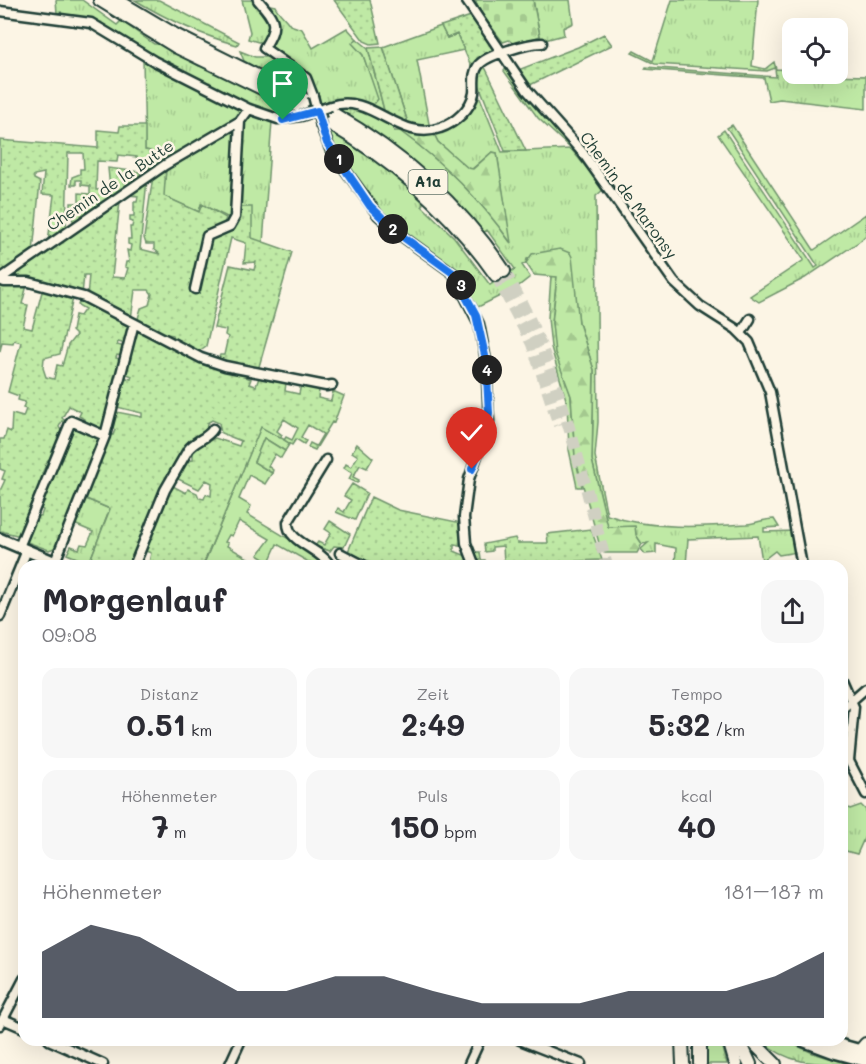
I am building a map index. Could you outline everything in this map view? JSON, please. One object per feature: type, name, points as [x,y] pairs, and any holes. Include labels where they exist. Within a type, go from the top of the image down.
[{"type":"highway","points":[[100,0],[175,46],[305,105]]},
{"type":"highway","points":[[116,0],[175,35],[305,105]]},
{"type":"highway","name":"A1a","points":[[329,117],[370,136],[427,181],[472,227],[500,273]]},
{"type":"highway","points":[[682,1046],[682,1064]]},
{"type":"highway","points":[[700,1046],[700,1064]]},
{"type":"highway","points":[[731,1046],[736,1064]]},
{"type":"highway","points":[[742,1046],[750,1064]]},
{"type":"highway","points":[[757,1046],[775,1064]]},
{"type":"main road","points":[[0,539],[50,560]]},
{"type":"main road","points":[[828,1046],[864,1054]]},
{"type":"main road","points":[[841,1046],[864,1054]]},
{"type":"street","points":[[258,0],[274,23],[273,32],[264,48],[306,78],[305,105]]},
{"type":"street","name":"Chemin de Maronsy","points":[[466,0],[536,101],[582,153],[674,282],[700,306],[741,333]]},
{"type":"street","points":[[0,11],[95,25],[135,51],[249,109],[283,120],[305,105]]},
{"type":"street","points":[[473,560],[466,543],[464,517],[469,479],[489,421],[486,360],[479,324],[456,278],[438,261],[399,234],[378,215],[327,143],[329,117],[342,102],[358,104],[412,129],[435,130],[453,122],[467,108],[473,96],[474,75],[479,64],[501,53],[542,43]]},
{"type":"street","points":[[305,105],[329,117]]},
{"type":"street","points":[[305,105],[329,117]]},
{"type":"street","name":"Chemin de la Butte","points":[[0,280],[165,165],[240,121],[249,109]]},
{"type":"street","points":[[195,289],[207,236],[230,226],[235,217],[240,121]]},
{"type":"street","points":[[0,280],[29,282],[84,297],[201,358],[225,366],[326,386],[332,385]]},
{"type":"street","points":[[750,318],[741,333],[751,346],[771,392],[801,560]]},
{"type":"street","points":[[61,560],[105,436],[134,323]]},
{"type":"street","points":[[19,560],[71,421],[105,436]]},
{"type":"street","points":[[136,560],[165,490],[188,450],[192,445],[208,436],[213,429]]},
{"type":"street","points":[[326,460],[288,522],[288,528],[293,536],[324,556],[326,560]]},
{"type":"street","points":[[340,553],[353,560]]},
{"type":"street","points":[[0,616],[18,564]]},
{"type":"street","points":[[848,704],[866,688]]},
{"type":"street","points":[[848,691],[853,699],[855,720],[848,751]]},
{"type":"street","points":[[848,763],[866,794]]},
{"type":"street","points":[[18,991],[2,1022],[18,1026]]},
{"type":"street","points":[[62,1046],[103,1064]]},
{"type":"street","points":[[230,1064],[238,1046]]},
{"type":"street","points":[[469,1064],[477,1046]]},
{"type":"street","points":[[535,1046],[581,1064]]},
{"type":"green space","points":[[56,0],[82,0],[117,25],[121,21],[154,44],[161,44],[199,66],[200,64],[295,111],[285,117],[298,110],[304,103],[304,80],[312,105],[309,110],[286,118],[256,109],[177,70],[103,26],[63,19],[61,12],[57,13]]},
{"type":"green space","points":[[135,0],[159,0],[239,42],[237,45],[197,32]]},
{"type":"green space","points":[[242,0],[254,0],[272,25],[265,41],[258,42],[248,39],[250,32]]},
{"type":"green space","points":[[334,0],[370,0],[380,43],[371,44],[364,41]]},
{"type":"green space","points":[[475,0],[533,0],[540,36],[515,45],[509,40],[503,42],[483,16]]},
{"type":"green space","points":[[533,0],[570,0],[573,23],[563,28],[564,35],[541,41]]},
{"type":"green space","points":[[672,0],[758,0],[752,66],[765,69],[774,62],[776,69],[782,69],[782,84],[848,84],[848,76],[866,76],[866,109],[780,99],[769,101],[764,78],[645,69],[646,67],[776,77],[775,68],[767,71],[655,64],[632,53],[634,51],[653,61]]},
{"type":"green space","points":[[270,5],[275,6],[290,25],[302,29],[313,48],[347,28],[357,39],[353,43],[363,55],[379,99],[371,108],[350,100],[321,105],[312,84],[271,48],[274,38],[267,8]]},
{"type":"green space","points":[[471,16],[494,51],[472,68],[457,34],[447,38],[441,26]]},
{"type":"green space","points":[[441,26],[447,38],[457,34],[464,50],[417,60],[430,129],[409,126],[383,47]]},
{"type":"green space","points":[[604,34],[612,45],[528,86],[518,70],[578,47]]},
{"type":"green space","points":[[357,39],[368,48],[385,114],[371,108],[378,99],[363,55],[352,43]]},
{"type":"green space","points":[[383,47],[409,126],[385,114],[368,48]]},
{"type":"green space","points":[[240,51],[255,57],[269,57],[303,80],[305,95],[244,61]]},
{"type":"green space","points":[[143,59],[239,105],[243,112],[235,121],[200,139],[148,173],[151,151],[145,150]]},
{"type":"green space","points":[[484,66],[526,151],[505,151],[476,77]]},
{"type":"green space","points":[[507,67],[534,104],[573,147],[571,149],[538,118],[504,71]]},
{"type":"green space","points":[[477,90],[502,152],[571,149],[604,189],[596,196],[598,422],[595,456],[607,515],[641,523],[677,526],[747,524],[774,519],[779,527],[764,528],[764,532],[794,531],[798,552],[779,555],[775,551],[762,560],[758,536],[688,539],[686,560],[675,560],[676,548],[656,544],[656,553],[645,554],[641,549],[648,543],[642,544],[636,535],[635,527],[608,528],[592,460],[594,370],[579,323],[570,253],[527,259],[522,265],[530,277],[516,288],[478,307],[455,272],[389,223],[354,177],[348,164],[350,153],[339,154],[332,146],[330,129],[373,155],[425,197],[422,206],[454,237],[490,285],[515,269],[487,230],[483,233],[450,197],[399,151],[338,112],[350,105],[336,112],[330,120],[329,130],[331,146],[322,117],[329,109],[349,104],[392,125],[394,131],[400,131],[446,168],[486,210],[510,242],[497,153],[492,152],[472,169],[467,168],[438,142],[434,134],[447,129]]},
{"type":"green space","points":[[252,114],[272,121],[263,243],[251,238],[239,207],[243,122]]},
{"type":"green space","points":[[732,125],[814,250],[866,214],[866,235],[860,241],[805,278],[759,302],[750,296],[804,260],[718,135],[724,130],[815,268],[818,266],[727,128]]},
{"type":"green space","points":[[120,126],[145,126],[145,150],[151,151],[149,162],[136,164],[137,157],[118,155],[117,162],[97,161],[96,190],[110,189],[108,168],[140,172],[140,179],[74,224],[71,203],[79,203],[79,193],[90,194],[90,186],[81,185],[81,180],[76,180],[76,185],[71,185],[72,177],[80,174],[80,169],[84,169],[83,153],[68,153],[66,231],[48,242],[54,195],[42,194],[44,173],[34,175],[34,179],[40,182],[33,252],[0,276],[0,140],[98,148],[98,130],[119,132]]},
{"type":"green space","points":[[401,127],[417,133],[434,134],[438,142],[468,168],[473,169],[492,152],[497,153],[511,243],[474,197],[432,156],[400,131]]},
{"type":"green space","points":[[236,128],[231,219],[201,204],[199,212],[163,196],[166,167]]},
{"type":"green space","points":[[166,167],[164,196],[199,212],[202,204],[226,218],[223,226],[239,221],[239,207],[252,207],[252,238],[292,252],[258,370],[218,360],[220,355],[224,355],[228,337],[225,335],[226,330],[214,328],[230,265],[254,270],[256,262],[244,263],[246,243],[231,238],[206,346],[199,351],[174,339],[173,335],[167,334],[166,336],[137,322],[141,308],[149,305],[152,294],[149,290],[135,290],[131,319],[87,297],[89,275],[84,275],[82,295],[6,279],[120,201],[112,277],[125,278],[128,268],[125,267],[126,262],[129,262],[127,250],[130,251],[131,245],[128,244],[128,239],[131,239],[130,227],[133,222],[130,221],[130,216],[134,216],[134,202],[137,202],[138,196],[127,195],[147,180],[140,249],[160,254],[154,249],[154,244],[146,244],[144,238],[153,176]]},
{"type":"green space","points":[[560,249],[570,253],[572,257],[579,323],[594,370],[592,460],[608,527],[635,526],[636,535],[642,544],[637,553],[605,553],[601,550],[575,457],[571,396],[555,353],[552,323],[557,277],[534,275],[526,263],[532,254]]},
{"type":"green space","points":[[551,276],[557,276],[552,323],[571,396],[575,457],[582,487],[577,487],[569,450],[567,403],[551,347],[548,318]]},
{"type":"green space","points":[[27,285],[22,304],[28,305],[23,327],[32,329],[43,288],[73,298],[60,354],[44,358],[43,368],[46,377],[54,379],[57,365],[62,366],[68,345],[76,335],[72,331],[75,315],[80,316],[85,309],[78,305],[80,299],[127,322],[130,326],[126,344],[118,342],[117,345],[125,347],[123,356],[117,355],[116,358],[122,360],[104,433],[83,423],[84,419],[79,416],[81,412],[69,406],[62,418],[67,423],[62,421],[59,427],[63,434],[52,461],[48,460],[42,474],[46,476],[31,503],[34,505],[21,536],[0,531],[0,491],[5,480],[2,479],[5,471],[0,469],[0,439],[4,439],[7,430],[11,432],[12,414],[23,417],[26,409],[23,408],[25,402],[18,400],[19,396],[8,392],[21,342],[14,340],[13,343],[2,342],[0,351],[0,286]]},
{"type":"green space","points":[[141,328],[241,375],[247,374],[246,377],[251,379],[249,384],[256,386],[260,375],[271,378],[270,381],[286,383],[285,391],[299,394],[301,384],[319,390],[318,398],[331,401],[333,391],[344,396],[334,423],[332,422],[315,450],[308,447],[310,443],[316,446],[323,434],[308,425],[301,437],[306,441],[304,444],[296,439],[292,445],[284,440],[286,437],[292,440],[298,428],[284,419],[277,431],[282,435],[280,438],[261,427],[205,560],[150,560],[151,553],[143,550],[171,485],[186,493],[188,489],[197,493],[199,498],[204,499],[206,494],[211,496],[212,483],[206,480],[199,489],[176,478],[187,461],[193,460],[193,452],[190,451],[215,438],[239,446],[241,441],[221,433],[219,423],[212,420],[207,423],[206,434],[191,441],[134,560],[90,560],[110,509],[84,498],[98,463],[102,464],[100,460],[109,434],[113,435],[115,430],[111,427],[117,412],[142,417],[142,413],[117,407],[123,377],[131,379],[132,376],[127,374],[126,367],[135,329]]},
{"type":"green space","points":[[72,424],[102,437],[57,547],[49,550],[24,541],[28,531],[32,529],[31,525],[36,515],[41,516],[43,510],[38,507]]},
{"type":"green space","points":[[261,426],[290,443],[285,451],[264,438],[254,462],[272,473],[265,484],[249,475],[239,499],[251,506],[247,514],[314,554],[320,560],[305,560],[277,544],[270,560],[266,560],[258,555],[270,539],[239,521],[232,536],[229,535],[225,542],[228,543],[227,546],[251,560],[205,560]]},
{"type":"green space","points":[[264,438],[285,451],[281,458],[275,454],[268,466],[273,470],[272,473],[254,462]]},
{"type":"green space","points":[[357,444],[373,458],[367,468],[360,465],[353,477],[359,480],[357,483],[349,479],[352,473],[344,468],[346,464],[351,467],[358,456],[352,452]]},
{"type":"green space","points":[[352,484],[367,493],[355,520],[336,512],[338,508],[344,512],[351,500],[344,496]]},
{"type":"green space","points":[[371,497],[398,510],[462,523],[464,546],[454,544],[454,551],[469,557],[470,560],[359,560],[347,554]]},
{"type":"green space","points":[[84,498],[110,509],[90,560],[82,560],[67,554],[71,546],[79,549],[81,544],[87,545],[93,532],[72,523]]},
{"type":"green space","points":[[330,521],[350,534],[344,547],[334,546],[330,551],[315,546],[318,542],[324,545],[331,533],[325,529]]},
{"type":"green space","points":[[591,529],[602,560],[504,560],[503,546],[492,547],[492,551],[485,552],[484,544],[515,538],[517,543],[548,543],[547,534]]},
{"type":"green space","points":[[474,552],[480,552],[481,560],[477,560]]},
{"type":"green space","points":[[861,805],[866,810],[866,834],[857,854],[848,852],[848,808]]},
{"type":"green space","points":[[707,1046],[722,1046],[727,1064],[707,1064]]},
{"type":"green space","points":[[768,1046],[798,1046],[849,1064],[801,1061]]},
{"type":"tunnel","points":[[504,271],[523,306],[553,378],[605,560]]},
{"type":"tunnel","points":[[496,275],[532,344],[559,425]]},
{"type":"route","points":[[283,120],[317,111],[330,149],[344,164],[378,215],[414,246],[453,273],[460,283],[476,315],[482,334],[489,398],[488,427],[472,469]]}]
